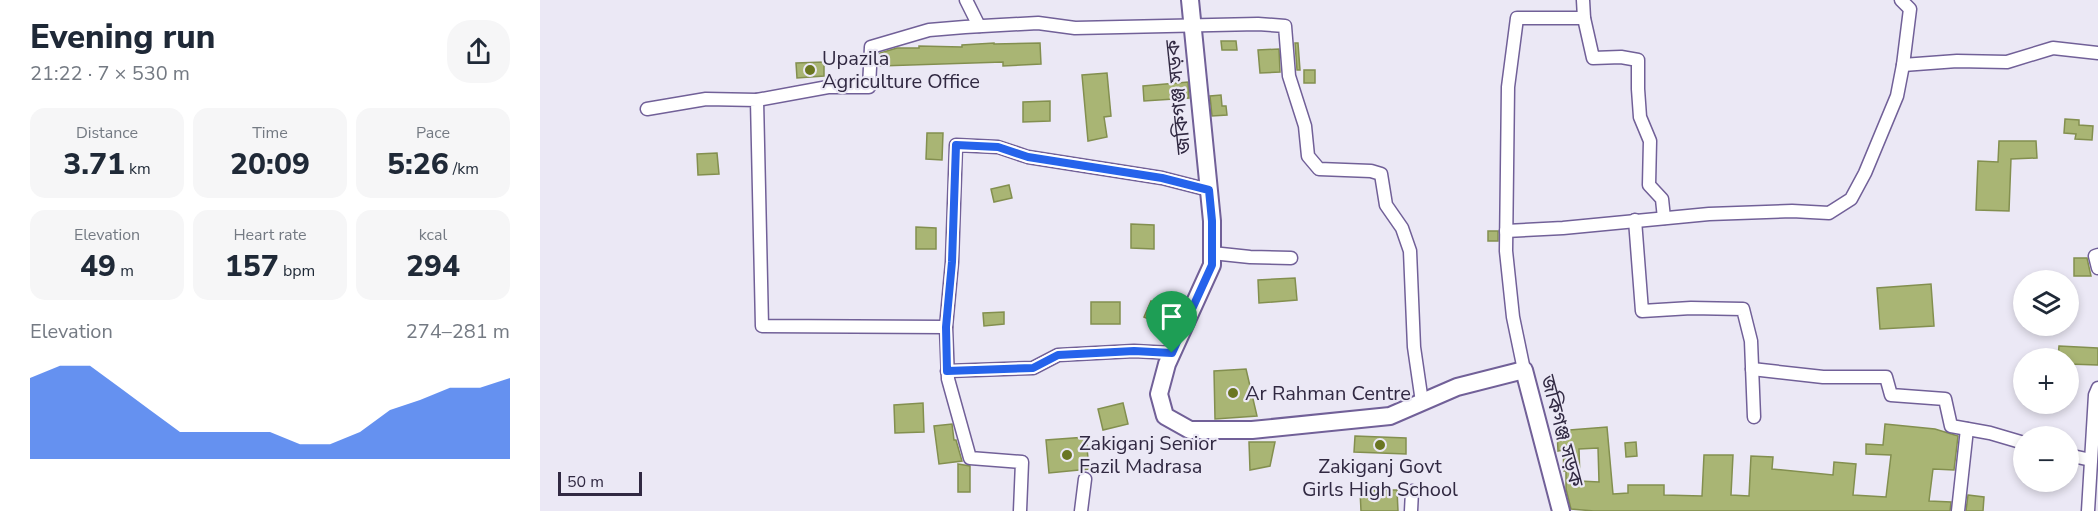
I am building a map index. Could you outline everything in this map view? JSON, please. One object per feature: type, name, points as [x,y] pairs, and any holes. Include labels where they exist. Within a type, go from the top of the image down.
[{"type":"main road","name":"জকিগঞ্জ সড়ক","points":[[1190,0],[1212,221],[1212,265],[1167,364],[1159,394],[1165,416],[1190,430],[1252,430],[1390,416],[1457,387],[1524,370],[1562,511]]},
{"type":"street","points":[[966,0],[979,26]]},
{"type":"street","points":[[1583,0],[1584,18],[1593,58],[1621,57],[1638,60],[1640,117],[1650,141],[1649,185],[1662,199],[1665,218]]},
{"type":"street","points":[[1506,231],[1665,218],[1792,211],[1829,213],[1851,199],[1865,173],[1897,96],[1910,9],[1901,0]]},
{"type":"street","points":[[1524,370],[1513,317],[1506,231],[1508,87],[1517,18],[1584,18]]},
{"type":"street","points":[[647,110],[706,99],[757,100],[828,87],[869,87],[871,47],[929,30],[1038,23],[1075,28],[1258,24],[1285,26],[1289,76],[1305,126],[1308,156],[1319,169],[1371,171],[1381,174],[1386,206],[1402,228],[1410,251],[1414,347],[1422,402]]},
{"type":"street","points":[[1903,65],[1958,61],[2007,62],[2053,48],[2098,53]]},
{"type":"street","points":[[757,100],[762,326],[946,327]]},
{"type":"street","points":[[1020,511],[1022,462],[970,458],[947,371],[946,327],[953,251],[956,145],[998,147],[1028,157],[1162,178],[1209,190]]},
{"type":"street","points":[[1635,220],[1642,311],[1691,308],[1743,309],[1751,340],[1754,417]]},
{"type":"street","points":[[1212,253],[1290,258]]},
{"type":"street","points":[[2098,255],[2096,256],[2098,268]]},
{"type":"street","points":[[947,371],[1033,368],[1058,355],[1134,351],[1172,353]]},
{"type":"street","points":[[1752,369],[1823,377],[1886,377],[1891,395],[1945,399],[1951,426],[2013,440]]},
{"type":"street","points":[[2088,511],[2095,395],[2098,388]]},
{"type":"street","points":[[1958,511],[1967,429]]},
{"type":"street","points":[[2079,457],[2091,460]]},
{"type":"street","points":[[1082,511],[1085,479]]},
{"type":"street","points":[[1411,511],[1412,491]]},
{"type":"building","points":[[1221,41],[1236,41],[1237,50],[1222,50]]},
{"type":"building","points":[[1040,43],[1041,64],[1003,66],[1003,62],[880,66],[880,53],[897,48],[962,47],[962,45]]},
{"type":"building","points":[[1295,43],[1298,43],[1300,70],[1297,70]]},
{"type":"building","points":[[1279,49],[1280,72],[1260,73],[1258,50]]},
{"type":"building","name":"Upazila Agriculture Office","points":[[824,62],[824,76],[797,78],[796,63]]},
{"type":"building","points":[[1304,70],[1315,70],[1315,83],[1304,83]]},
{"type":"building","points":[[1107,73],[1111,116],[1104,117],[1107,137],[1088,141],[1082,75]]},
{"type":"building","points":[[1188,82],[1189,98],[1144,101],[1143,86]]},
{"type":"building","points":[[1221,95],[1222,106],[1226,106],[1227,115],[1212,116],[1210,96]]},
{"type":"building","points":[[1050,101],[1050,121],[1023,122],[1023,102]]},
{"type":"building","points":[[2065,119],[2079,120],[2079,125],[2093,126],[2092,140],[2075,139],[2076,134],[2064,133]]},
{"type":"building","points":[[927,133],[943,133],[942,160],[926,159]]},
{"type":"building","points":[[1999,141],[2036,141],[2037,158],[2011,159],[2009,211],[1976,210],[1978,161],[1998,162]]},
{"type":"building","points":[[717,153],[719,174],[698,175],[697,154]]},
{"type":"building","points":[[1009,185],[1012,198],[994,202],[991,189]]},
{"type":"building","points":[[1131,224],[1154,225],[1154,249],[1131,248]]},
{"type":"building","points":[[916,227],[936,228],[936,249],[916,249]]},
{"type":"building","points":[[1488,231],[1498,231],[1498,241],[1488,241]]},
{"type":"building","points":[[2074,258],[2087,258],[2091,276],[2079,276],[2079,270],[2074,270]]},
{"type":"building","points":[[1295,278],[1297,300],[1259,303],[1258,280]]},
{"type":"building","points":[[1931,284],[1934,326],[1880,329],[1877,288]]},
{"type":"building","points":[[1151,301],[1172,311],[1165,326],[1144,317]]},
{"type":"building","points":[[1091,302],[1120,302],[1120,324],[1091,324]]},
{"type":"building","points":[[1004,312],[1004,324],[984,326],[983,313]]},
{"type":"building","points":[[2059,346],[2098,348],[2098,365],[2079,364],[2079,348],[2059,348]]},
{"type":"building","name":"Ar Rahman Centre","points":[[1246,369],[1257,416],[1215,419],[1214,371]]},
{"type":"building","points":[[923,403],[924,432],[895,433],[894,405]]},
{"type":"building","points":[[1123,403],[1128,424],[1103,430],[1098,409]]},
{"type":"building","points":[[952,424],[954,440],[956,440],[962,461],[939,464],[934,426]]},
{"type":"building","points":[[1885,424],[1935,429],[1958,436],[1954,470],[1933,469],[1929,501],[1951,502],[1950,511],[1594,511],[1571,509],[1566,489],[1563,450],[1558,451],[1557,431],[1607,427],[1613,494],[1628,493],[1628,485],[1664,485],[1664,495],[1702,496],[1704,455],[1733,455],[1731,495],[1749,496],[1751,456],[1773,457],[1772,469],[1833,475],[1834,462],[1856,464],[1853,495],[1886,497],[1891,455],[1866,454],[1866,444],[1883,445]],"holes":[[[1598,448],[1599,482],[1580,481],[1579,449]]]},
{"type":"building","name":"Zakiganj Govt Girls High School","points":[[1355,436],[1406,438],[1406,454],[1354,452]]},
{"type":"building","name":"Zakiganj Senior Fazil Madrasa","points":[[1086,437],[1089,469],[1049,473],[1046,440]]},
{"type":"building","points":[[1249,442],[1275,442],[1270,466],[1250,470]]},
{"type":"building","points":[[1636,442],[1637,456],[1626,457],[1625,443]]},
{"type":"building","points":[[958,464],[970,466],[970,492],[958,492]]},
{"type":"building","points":[[1360,490],[1397,490],[1398,511],[1361,511]]},
{"type":"building","points":[[1968,495],[1984,497],[1983,511],[1966,511]]},
{"type":"place","name":"Upazila Agriculture Office","points":[[810,70]]},
{"type":"place","name":"Ar Rahman Centre","points":[[1233,393]]},
{"type":"place","name":"Zakiganj Govt Girls High School","points":[[1380,445]]},
{"type":"place","name":"Zakiganj Senior Fazil Madrasa","points":[[1067,455]]},
{"type":"route","points":[[956,145],[998,147],[1028,157],[1162,178],[1209,190],[1212,265],[1172,353],[1134,351],[1058,355],[1033,368],[947,371],[946,327],[952,262],[956,145]]}]
